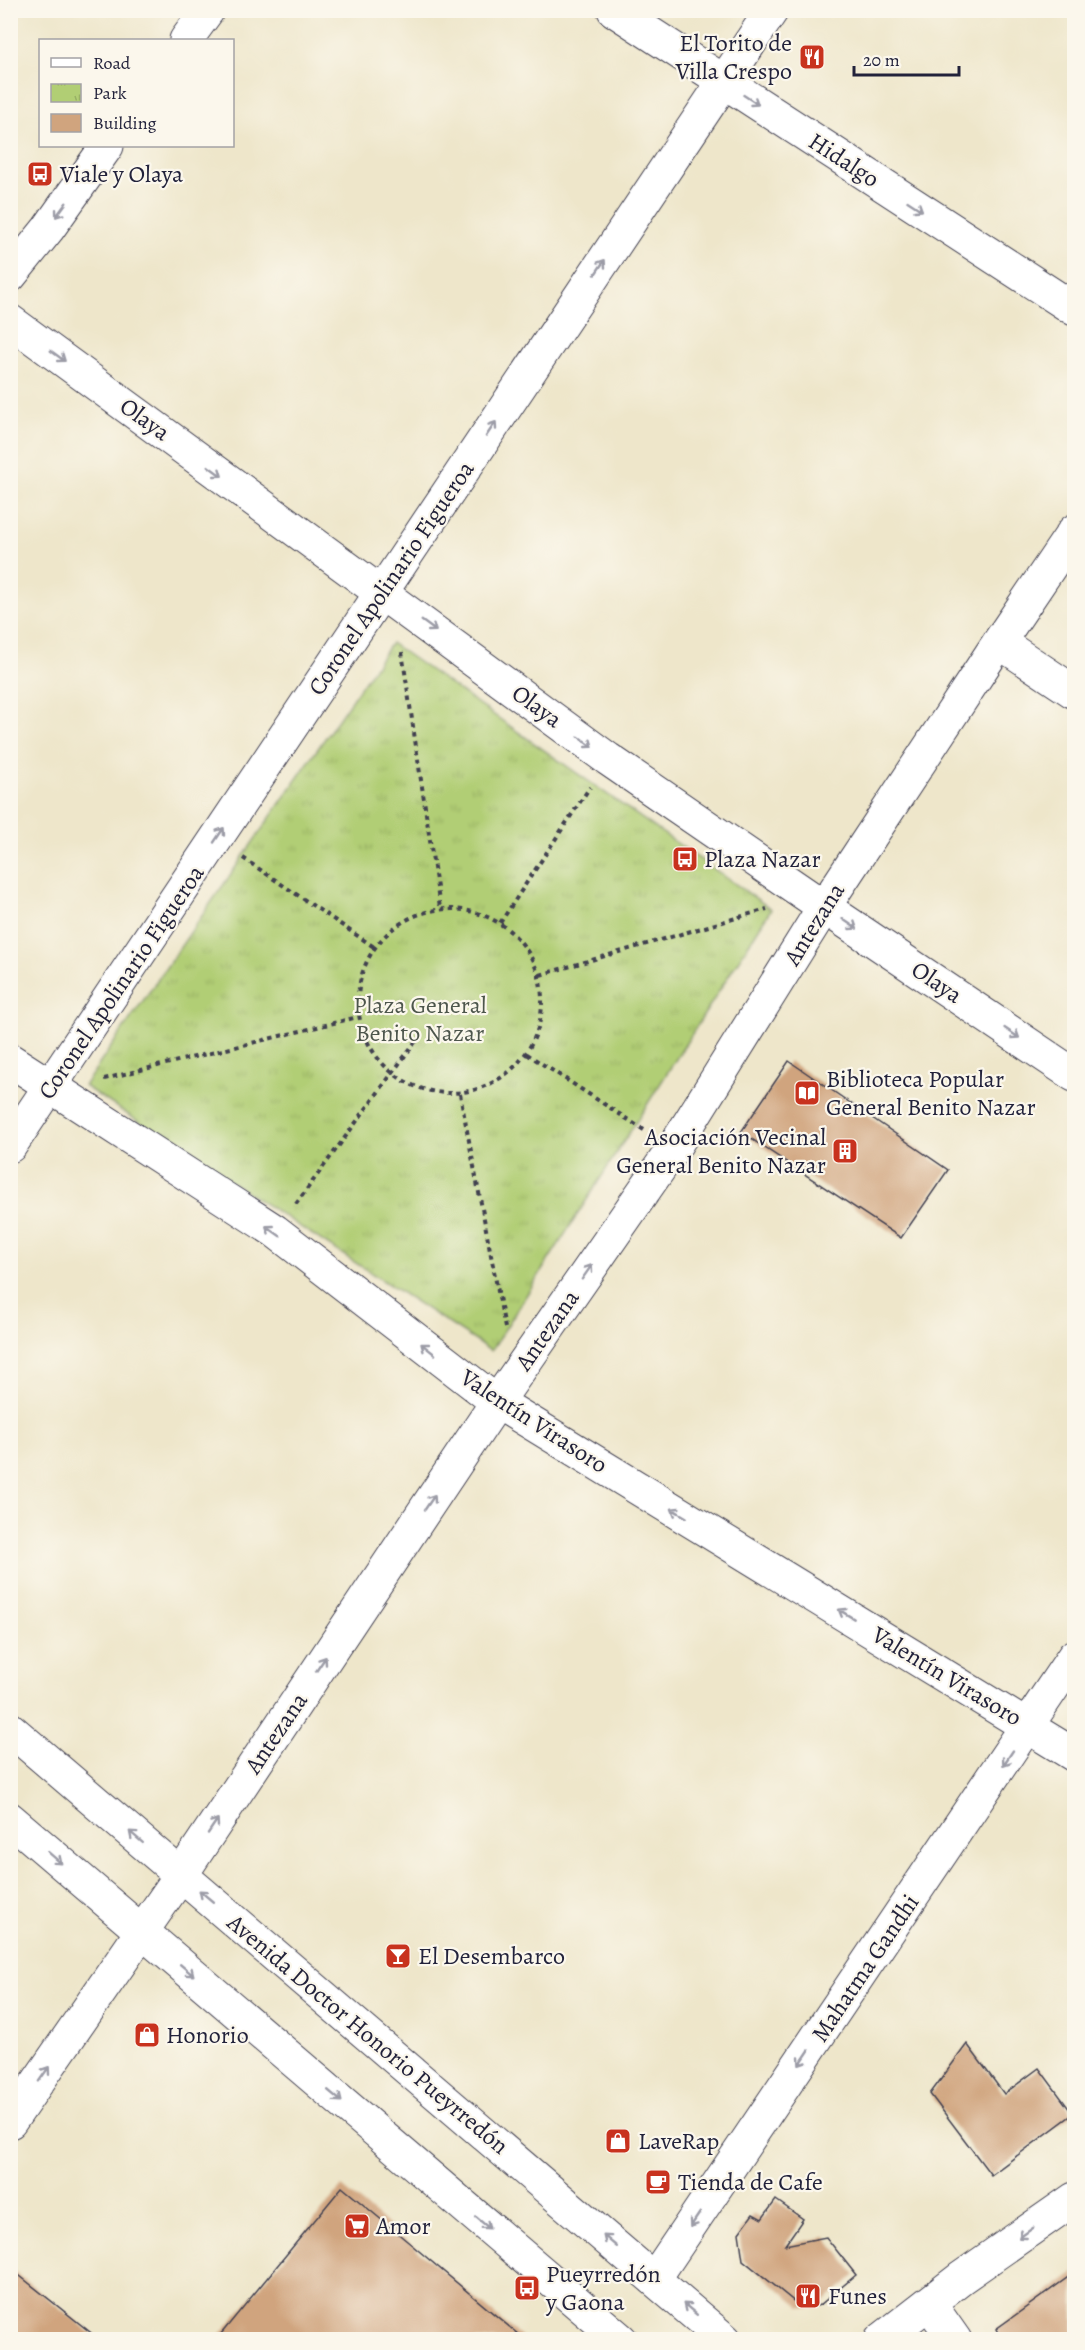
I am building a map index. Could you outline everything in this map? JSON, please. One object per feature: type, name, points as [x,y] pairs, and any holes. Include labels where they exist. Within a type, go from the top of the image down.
[{"type":"street","points":[[187,39],[208,10]]},
{"type":"street","name":"Hidalgo","points":[[615,10],[1074,309]]},
{"type":"street","name":"Coronel Apolinario Figueroa","points":[[10,1146],[772,10]]},
{"type":"street","points":[[10,276],[48,229],[106,147]]},
{"type":"street","name":"Olaya","points":[[10,321],[608,759],[1074,1075]]},
{"type":"street","name":"Antezana","points":[[10,2122],[181,1875],[497,1401],[673,1149],[824,907],[1074,531]]},
{"type":"street","points":[[999,642],[1074,692]]},
{"type":"street","name":"Valentín Virasoro","points":[[10,1060],[275,1231],[497,1401],[1074,1755]]},
{"type":"street","name":"Mahatma Gandhi","points":[[654,2279],[1029,1726],[1074,1656]]},
{"type":"street","name":"Avenida Doctor Honorio Pueyrredón","points":[[10,1729],[725,2340]]},
{"type":"street","points":[[10,1820],[621,2340]]},
{"type":"street","points":[[881,2340],[961,2278],[1074,2199]]},
{"type":"street","points":[[929,2303],[955,2340]]},
{"type":"path","points":[[400,643],[440,909]]},
{"type":"path","points":[[500,923],[608,759]]},
{"type":"path","points":[[216,840],[374,947]]},
{"type":"path","points":[[540,975],[786,903],[824,907]]},
{"type":"path","points":[[440,909],[472,911],[500,923],[521,941],[540,975],[542,1016],[527,1054],[506,1076],[477,1091],[460,1094],[426,1091],[392,1075],[369,1048],[358,1017],[359,978],[374,947],[405,920],[440,909]]},
{"type":"path","points":[[50,1087],[97,1081],[358,1017]]},
{"type":"path","points":[[275,1231],[418,1038]]},
{"type":"path","points":[[527,1054],[673,1149]]},
{"type":"path","points":[[460,1094],[506,1334]]},
{"type":"green space","name":"Plaza General Benito Nazar","points":[[391,643],[771,909],[491,1351],[84,1086]]},
{"type":"building","name":"Asociación Vecinal General Benito Nazar","points":[[789,1061],[948,1170],[901,1238],[741,1132]]},
{"type":"building","points":[[967,2044],[1004,2094],[1039,2068],[1073,2114],[991,2175],[930,2094]]},
{"type":"building","points":[[342,2187],[413,2246],[525,2340],[216,2340]]},
{"type":"building","points":[[776,2200],[803,2219],[785,2245],[826,2237],[856,2275],[820,2305],[801,2307],[743,2260],[739,2233],[753,2214],[762,2219]]},
{"type":"building","points":[[10,2268],[100,2340],[10,2340]]},
{"type":"building","points":[[1074,2273],[1074,2340],[1002,2340],[996,2329]]},
{"type":"place","name":"El Torito de Villa Crespo","points":[[812,57]]},
{"type":"place","name":"Viale y Olaya","points":[[40,174]]},
{"type":"place","name":"Plaza Nazar","points":[[685,859]]},
{"type":"place","name":"Biblioteca Popular General Benito Nazar","points":[[807,1093]]},
{"type":"place","name":"Asociación Vecinal General Benito Nazar","points":[[845,1151]]},
{"type":"place","name":"El Desembarco","points":[[398,1956]]},
{"type":"place","name":"Honorio","points":[[147,2035]]},
{"type":"place","name":"LaveRap","points":[[618,2141]]},
{"type":"place","name":"Tienda de Cafe","points":[[658,2182]]},
{"type":"place","name":"Amor","points":[[357,2226]]},
{"type":"place","name":"Pueyrredón y Gaona","points":[[527,2288]]},
{"type":"place","name":"Funes","points":[[808,2296]]}]
